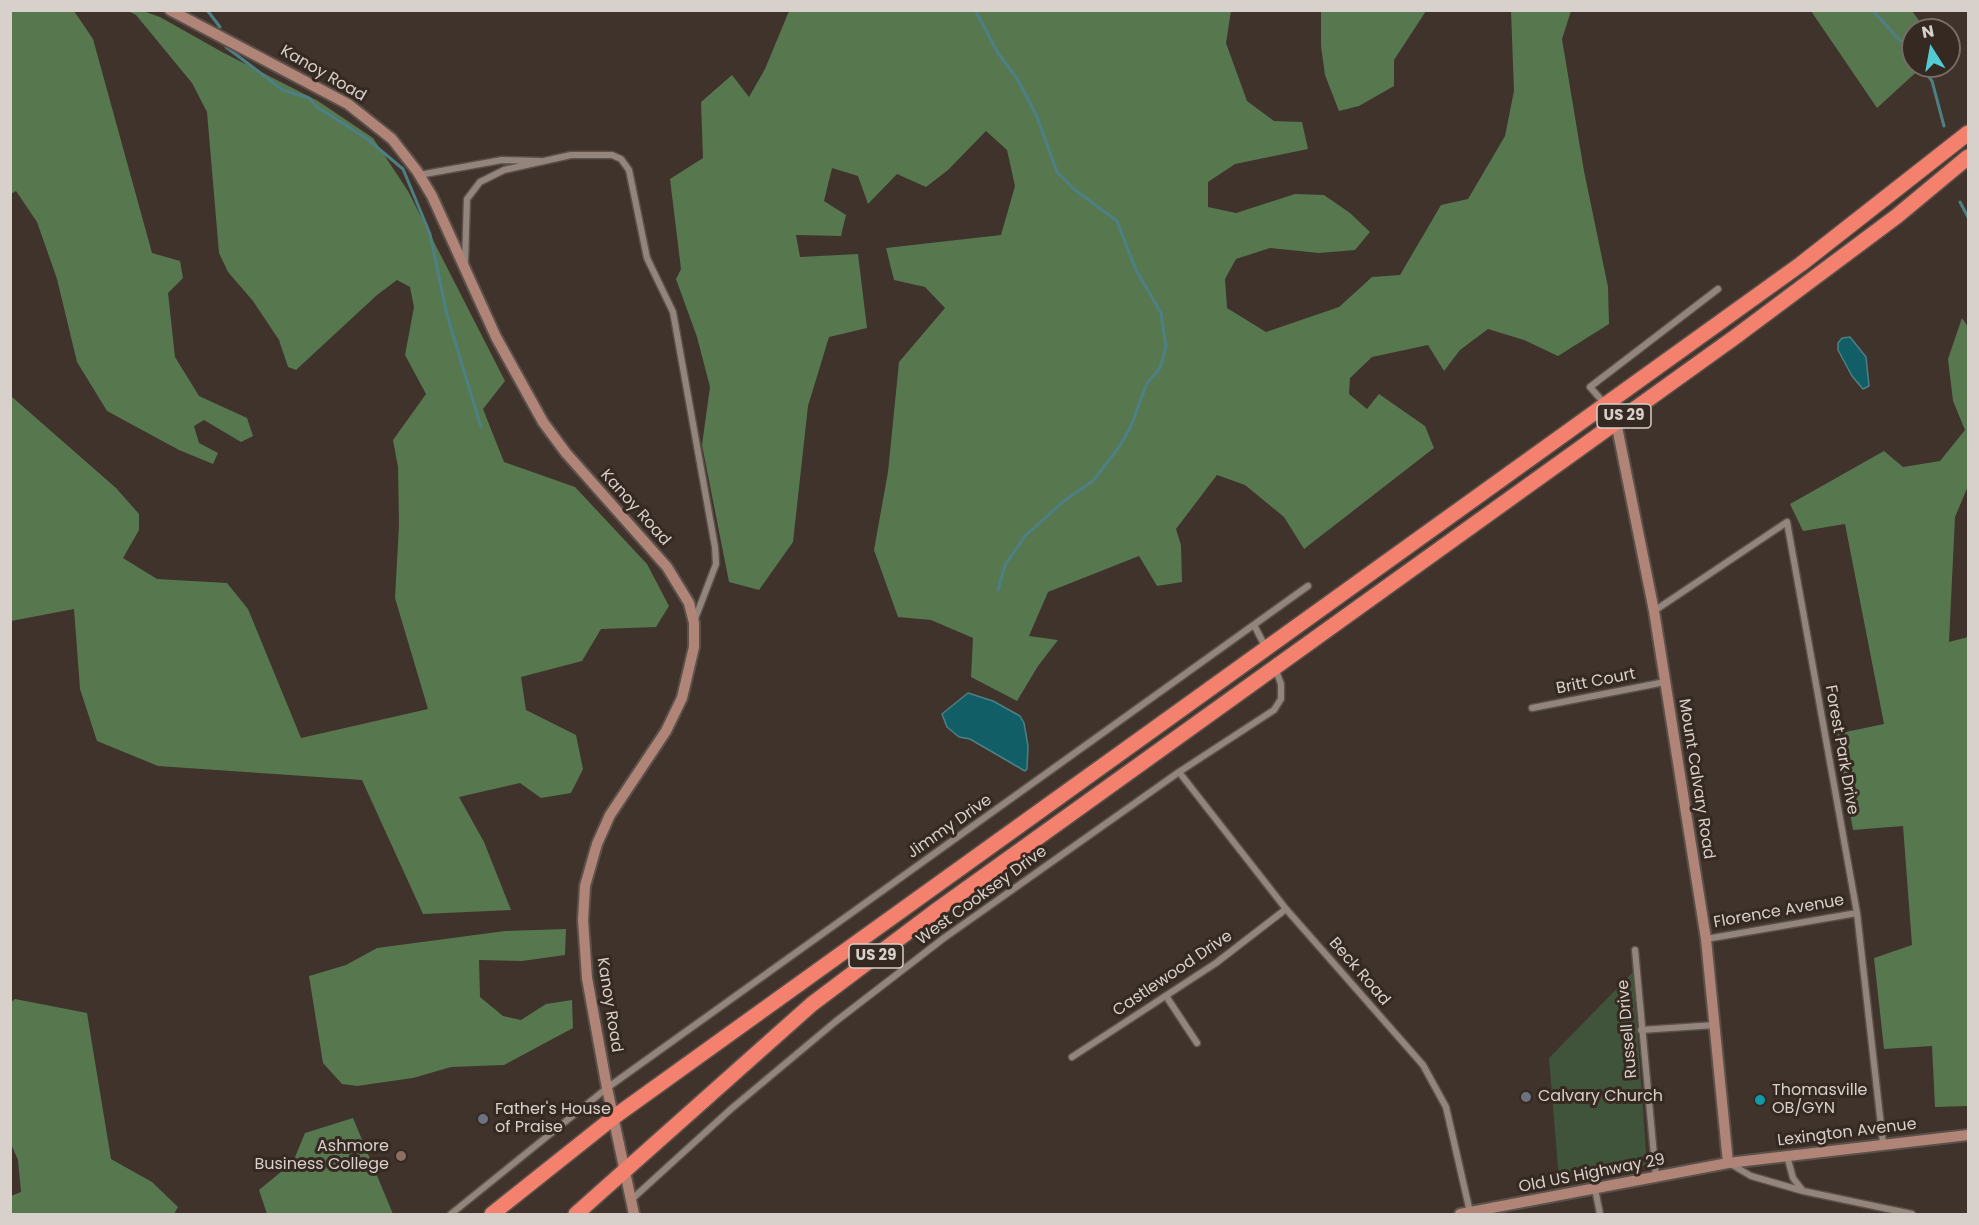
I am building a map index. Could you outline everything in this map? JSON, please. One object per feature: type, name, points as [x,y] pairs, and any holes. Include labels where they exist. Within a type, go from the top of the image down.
[{"type":"highway","name":"US 29","points":[[492,1215],[614,1118],[1801,264],[1968,133]]},
{"type":"highway","name":"US 29","points":[[576,1215],[812,1004],[937,910],[1616,422],[1897,216],[1968,157]]},
{"type":"street","name":"Kanoy Road","points":[[171,11],[348,104],[392,139],[419,175],[465,267],[501,347],[543,422],[572,461],[667,567],[689,603],[694,623],[694,647],[682,698],[666,731],[610,815],[597,844],[585,886],[582,920],[588,978],[607,1088],[634,1215]]},
{"type":"street","points":[[465,267],[467,199],[480,182],[504,170],[571,155],[612,155],[621,159],[629,170],[647,258],[673,312],[715,547],[716,564],[694,623]]},
{"type":"street","points":[[419,175],[501,160],[546,162]]},
{"type":"street","points":[[1606,405],[1590,387],[1718,289]]},
{"type":"street","name":"Mount Calvary Road","points":[[1606,405],[1616,422],[1654,611],[1706,939],[1728,1163]]},
{"type":"street","name":"Forest Park Drive","points":[[1654,611],[1787,522],[1857,913],[1883,1143]]},
{"type":"street","name":"Jimmy Drive","points":[[452,1215],[607,1088],[1308,586]]},
{"type":"street","points":[[1254,626],[1266,648]]},
{"type":"street","name":"West Cooksey Drive","points":[[631,1200],[731,1109],[835,1022],[944,938],[1179,772],[1274,710],[1281,699],[1281,684],[1275,668]]},
{"type":"street","name":"Britt Court","points":[[1532,708],[1665,682]]},
{"type":"street","name":"Beck Road","points":[[1179,772],[1286,909],[1423,1065],[1446,1107],[1465,1213]]},
{"type":"street","name":"Castlewood Drive","points":[[1072,1057],[1216,963],[1286,909]]},
{"type":"street","name":"Florence Avenue","points":[[1706,939],[1857,913]]},
{"type":"street","name":"Russell Drive","points":[[1635,950],[1656,1177]]},
{"type":"street","points":[[1166,996],[1197,1043]]},
{"type":"street","points":[[1641,1030],[1716,1025]]},
{"type":"street","name":"Lexington Avenue","points":[[1728,1163],[1968,1134]]},
{"type":"street","points":[[1786,1156],[1793,1178],[1803,1191]]},
{"type":"street","points":[[1728,1163],[1751,1176],[1803,1191],[1912,1215]]},
{"type":"street","name":"Old US Highway 29","points":[[1465,1213],[1728,1163]]},
{"type":"street","points":[[1595,1189],[1600,1215]]},
{"type":"green space","points":[[10,11],[74,11],[93,39],[152,253],[180,261],[183,278],[168,293],[175,357],[199,396],[247,418],[253,436],[241,442],[204,420],[194,426],[199,443],[218,453],[213,464],[179,450],[107,411],[77,362],[57,279],[37,222],[16,191],[11,194]]},
{"type":"green space","points":[[128,11],[143,11],[160,17],[318,101],[373,138],[408,191],[505,381],[483,409],[504,462],[575,487],[647,564],[669,606],[656,627],[601,629],[582,661],[521,677],[526,710],[576,735],[583,769],[571,793],[541,798],[520,783],[459,797],[484,842],[511,910],[423,914],[362,780],[158,766],[97,741],[80,689],[74,609],[11,621],[11,396],[116,488],[139,514],[139,530],[123,558],[157,579],[227,583],[248,609],[301,738],[428,709],[395,598],[399,525],[398,467],[393,440],[426,394],[405,355],[414,307],[410,287],[397,280],[377,295],[296,370],[288,367],[279,340],[253,301],[228,272],[219,253],[207,112],[192,83],[136,15]]},
{"type":"green space","points":[[789,11],[1231,11],[1226,43],[1247,101],[1274,121],[1302,122],[1308,149],[1235,164],[1208,182],[1208,207],[1236,213],[1295,194],[1324,195],[1350,213],[1370,232],[1355,250],[1319,253],[1270,248],[1236,259],[1225,279],[1227,308],[1266,332],[1339,307],[1372,277],[1400,275],[1441,205],[1468,199],[1505,136],[1514,91],[1511,11],[1571,11],[1562,39],[1584,171],[1608,287],[1609,324],[1558,356],[1524,340],[1488,329],[1460,350],[1444,371],[1428,345],[1372,357],[1350,378],[1349,394],[1367,409],[1379,394],[1425,426],[1434,448],[1304,549],[1284,517],[1245,485],[1217,475],[1176,529],[1181,545],[1182,582],[1157,586],[1139,556],[1048,592],[1029,636],[1058,640],[1038,666],[1017,701],[971,677],[973,638],[931,620],[898,617],[874,550],[888,472],[899,362],[945,308],[925,287],[894,280],[886,248],[1001,235],[1015,186],[1007,150],[986,131],[948,170],[926,187],[897,174],[868,204],[858,176],[832,168],[824,201],[846,215],[841,236],[796,235],[800,257],[858,254],[867,328],[829,337],[808,406],[793,542],[759,590],[729,582],[702,445],[710,387],[697,337],[676,279],[681,269],[670,179],[703,158],[701,102],[732,75],[749,97],[765,69]]},
{"type":"green space","points":[[1321,11],[1426,11],[1394,60],[1394,86],[1359,106],[1339,111],[1325,75],[1321,46]]},
{"type":"green space","points":[[1811,11],[1912,11],[1917,18],[1901,18],[1901,78],[1910,78],[1877,108]]},
{"type":"green space","points":[[1962,318],[1968,327],[1968,486],[1955,517],[1949,642],[1968,637],[1968,1106],[1935,1107],[1932,1046],[1884,1049],[1874,958],[1912,945],[1903,826],[1853,830],[1836,734],[1884,724],[1845,524],[1803,531],[1790,504],[1884,451],[1903,467],[1940,461],[1965,430],[1953,401],[1948,359]]},
{"type":"green space","points":[[566,929],[565,955],[522,961],[479,960],[480,997],[503,1016],[521,1020],[546,1004],[572,1000],[573,1028],[504,1065],[451,1067],[413,1078],[357,1086],[342,1084],[323,1063],[309,976],[346,965],[377,948],[505,931]]},
{"type":"green space","points":[[1633,972],[1647,1165],[1559,1180],[1549,1058]]},
{"type":"green space","points":[[15,999],[87,1013],[111,1159],[152,1182],[178,1207],[174,1214],[11,1214],[11,1196],[21,1192],[18,1160],[10,1142],[10,1003]]},
{"type":"green space","points":[[353,1118],[393,1214],[267,1214],[259,1190],[293,1162],[305,1133]]},
{"type":"water","points":[[1850,337],[1866,357],[1869,386],[1863,389],[1852,376],[1838,350],[1838,343],[1842,338]]},
{"type":"water","points":[[968,693],[993,701],[1020,716],[1024,723],[1028,746],[1025,771],[970,739],[959,737],[947,727],[942,714]]},
{"type":"waterway","points":[[207,10],[220,27]]},
{"type":"waterway","points":[[975,10],[998,53],[1018,80],[1037,117],[1057,172],[1074,189],[1117,221],[1136,270],[1161,313],[1166,347],[1160,368],[1147,383],[1131,426],[1119,447],[1093,481],[1065,500],[1025,536],[1005,565],[998,590]]},
{"type":"waterway","points":[[1872,10],[1901,41]]},
{"type":"waterway","points":[[226,47],[283,90],[309,98],[317,107],[366,138],[403,169],[430,234],[447,315],[481,427]]},
{"type":"waterway","points":[[1930,78],[1944,126]]},
{"type":"waterway","points":[[1960,202],[1968,217]]},
{"type":"place","name":"Calvary Church","points":[[1526,1097]]},
{"type":"place","name":"Thomasville OB/GYN","points":[[1760,1100]]},
{"type":"place","name":"Father's House of Praise","points":[[483,1119]]},
{"type":"place","name":"Ashmore Business College","points":[[401,1156]]}]
